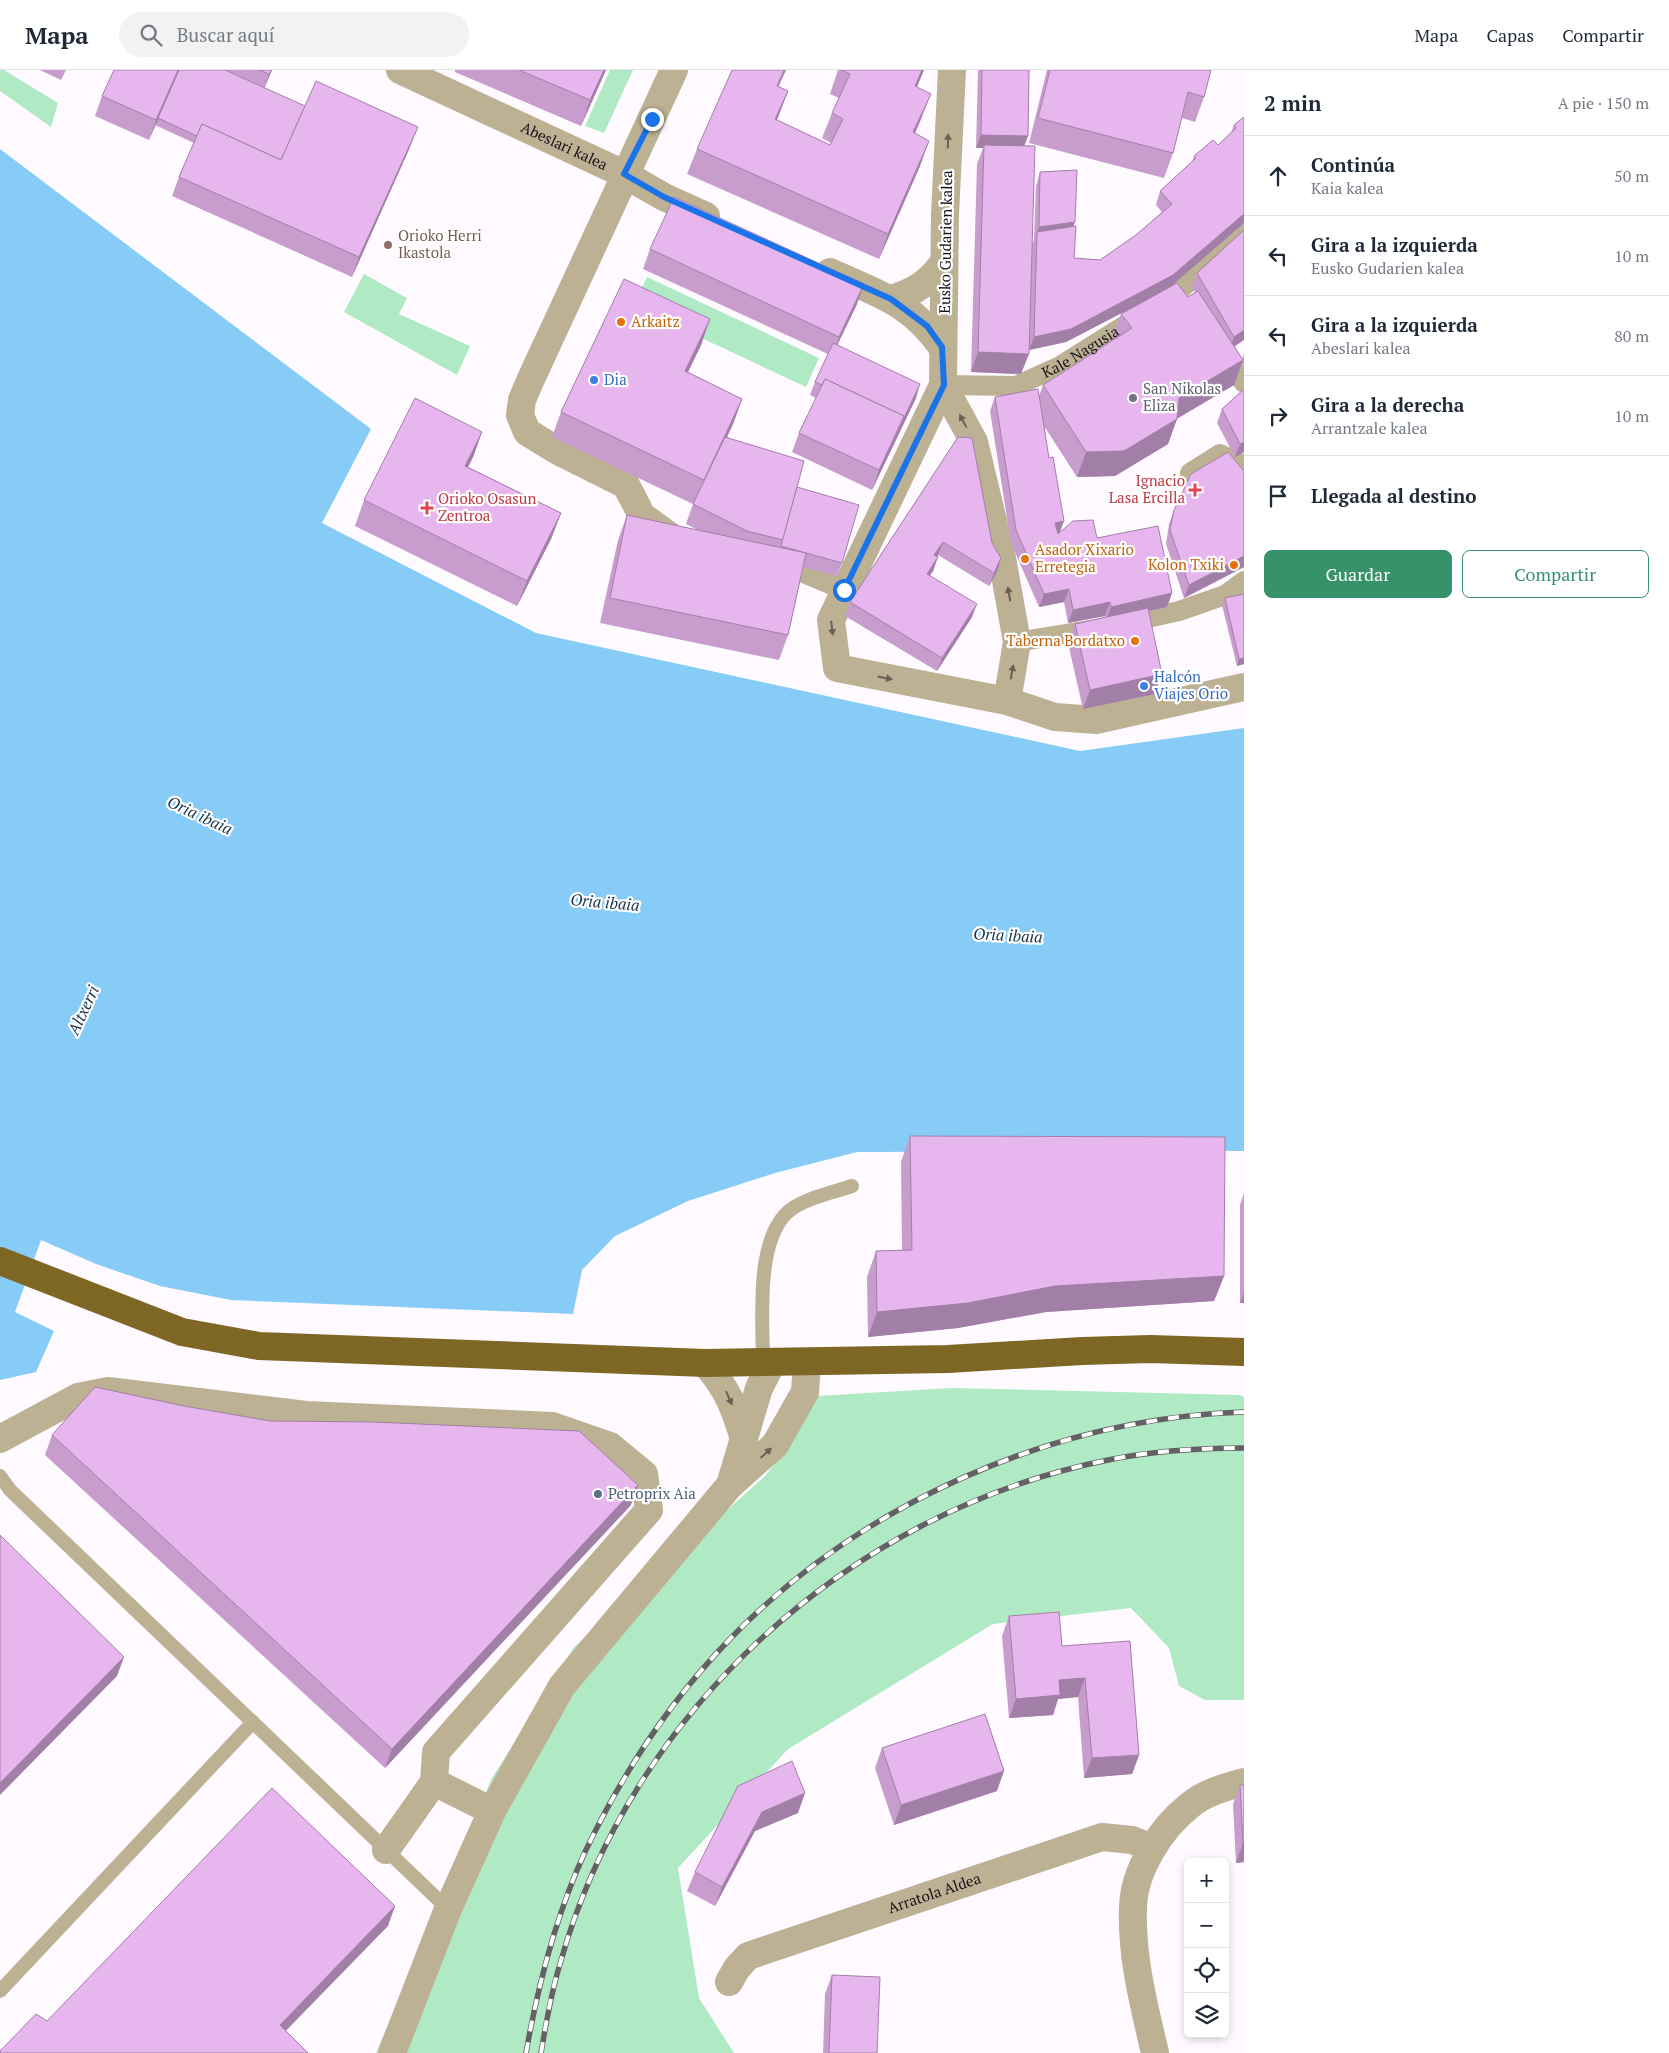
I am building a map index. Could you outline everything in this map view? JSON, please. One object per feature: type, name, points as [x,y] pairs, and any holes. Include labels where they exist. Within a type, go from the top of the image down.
[{"type":"highway","points":[[0,1261],[120,1310],[182,1332],[259,1346],[705,1362],[948,1359],[1151,1349],[1244,1352]]},
{"type":"street","points":[[674,70],[624,174],[530,381],[522,400],[520,415],[526,432],[558,451],[626,485],[638,508],[686,542],[695,544]]},
{"type":"street","name":"Eusko Gudarien kalea","points":[[952,70],[944,262],[945,303],[942,347],[944,385],[974,442],[1002,558],[1017,642],[1007,701]]},
{"type":"street","name":"Abeslari kalea","points":[[413,73],[624,174],[664,197],[727,226]]},
{"type":"street","name":"Kale Nagusia","points":[[944,385],[1016,386],[1060,366],[1184,300],[1244,228]]},
{"type":"street","points":[[807,262],[891,299],[927,326],[942,347]]},
{"type":"street","points":[[891,299],[911,294],[933,278],[944,262]]},
{"type":"street","points":[[1211,337],[1244,383]]},
{"type":"street","points":[[944,385],[831,620],[837,668],[1007,701],[1056,717],[1096,720],[1244,687]]},
{"type":"street","points":[[1190,473],[1220,454],[1244,465]]},
{"type":"street","points":[[761,561],[799,571],[844,590]]},
{"type":"street","points":[[1017,642],[1066,636],[1179,611],[1226,595],[1244,581]]},
{"type":"street","points":[[705,1362],[723,1384],[735,1411],[744,1439]]},
{"type":"street","points":[[730,1485],[767,1362]]},
{"type":"street","points":[[392,2053],[448,1908],[492,1811],[562,1686],[730,1485],[774,1445],[805,1392],[807,1362]]},
{"type":"street","points":[[0,1438],[78,1397],[108,1391],[306,1415],[552,1426],[610,1446],[644,1474],[649,1510],[436,1752],[434,1782],[386,1850]]},
{"type":"street","points":[[434,1782],[492,1811]]},
{"type":"street","points":[[1155,2053],[1135,1961],[1133,1905],[1142,1869],[1152,1848],[1166,1829],[1189,1806],[1220,1788],[1244,1782]]},
{"type":"street","name":"Arratola Aldea","points":[[729,1982],[737,1968],[748,1956],[1102,1837],[1132,1840],[1152,1848]]},
{"type":"lane","points":[[767,1362],[766,1250],[776,1223],[796,1205],[852,1186]]},
{"type":"lane","points":[[0,1476],[10,1490],[448,1908]]},
{"type":"lane","points":[[0,1991],[252,1722]]},
{"type":"green space","points":[[0,70],[4,70],[58,103],[51,127],[0,91]]},
{"type":"green space","points":[[610,70],[633,70],[604,133],[585,126]]},
{"type":"green space","points":[[364,274],[407,298],[399,314],[470,346],[457,375],[344,312]]},
{"type":"green space","points":[[647,277],[819,358],[806,387],[633,306]]},
{"type":"green space","points":[[952,1388],[1240,1395],[1244,1397],[1244,1700],[1205,1700],[1179,1686],[1169,1648],[1131,1608],[993,1624],[788,1749],[678,1868],[699,1998],[734,2053],[376,2053],[492,1778],[574,1647],[765,1476],[791,1443],[816,1396]]},
{"type":"water","points":[[0,149],[371,429],[322,523],[536,633],[1080,751],[1244,728],[1244,1151],[857,1152],[775,1173],[688,1201],[615,1236],[582,1270],[573,1314],[231,1300],[160,1286],[96,1264],[41,1240],[15,1312],[54,1331],[36,1372],[0,1380]]},
{"type":"building","points":[[114,70],[178,70],[156,120],[102,96]]},
{"type":"building","points":[[179,70],[225,70],[305,106],[281,160],[202,124],[197,136],[158,118]]},
{"type":"building","points":[[259,70],[271,70],[269,74]]},
{"type":"building","points":[[519,70],[604,70],[590,100]]},
{"type":"building","points":[[732,70],[784,70],[777,86],[788,91],[775,119],[830,145],[843,119],[832,113],[850,74],[841,70],[922,70],[915,86],[931,94],[913,132],[929,141],[888,234],[697,149]]},
{"type":"building","points":[[982,70],[1029,70],[1028,136],[981,135]]},
{"type":"building","points":[[1050,70],[1211,70],[1204,97],[1188,92],[1173,153],[1038,118]]},
{"type":"building","points":[[316,81],[418,127],[359,257],[179,177],[202,124],[281,160]]},
{"type":"building","points":[[1244,117],[1244,214],[1173,275],[1071,329],[1034,337],[1037,232],[1076,226],[1074,258],[1100,260],[1136,235],[1172,204],[1160,191],[1196,158],[1194,156],[1213,140],[1218,145],[1236,128],[1234,125]]},
{"type":"building","points":[[984,145],[1035,146],[1029,354],[978,352]]},
{"type":"building","points":[[1077,170],[1075,222],[1039,227],[1040,172]]},
{"type":"building","points":[[674,197],[864,284],[839,337],[650,249]]},
{"type":"building","points":[[1244,230],[1244,330],[1234,337],[1197,273]]},
{"type":"building","points":[[624,279],[710,319],[685,371],[742,399],[704,480],[561,412]]},
{"type":"building","name":"San Nikolas Eliza","points":[[1177,283],[1188,297],[1198,291],[1243,360],[1179,398],[1177,419],[1124,451],[1086,452],[1043,385],[1132,328],[1121,314]]},
{"type":"building","points":[[833,343],[920,384],[902,422],[904,416],[825,379],[822,385],[815,382]]},
{"type":"building","points":[[825,379],[904,416],[879,470],[799,433]]},
{"type":"building","points":[[1038,389],[1049,458],[1053,457],[1064,521],[1055,523],[1058,534],[1073,521],[1093,520],[1097,538],[1158,526],[1172,593],[1111,607],[1110,602],[1073,610],[1069,589],[1044,594],[1016,530],[995,397]]},
{"type":"building","points":[[1244,389],[1244,442],[1240,444],[1222,409]]},
{"type":"building","name":"Orioko Osasun Zentroa","points":[[415,398],[482,432],[465,466],[561,513],[527,581],[364,500]]},
{"type":"building","points":[[725,437],[804,461],[783,540],[747,531],[693,504]]},
{"type":"building","points":[[958,437],[972,438],[992,543],[1001,558],[994,573],[943,542],[934,555],[938,557],[927,574],[977,604],[942,658],[850,602]]},
{"type":"building","points":[[1228,452],[1244,471],[1244,556],[1189,585],[1170,530],[1174,510],[1191,474]]},
{"type":"building","points":[[797,487],[859,505],[842,563],[781,546]]},
{"type":"building","points":[[627,515],[806,553],[788,635],[610,598]]},
{"type":"building","points":[[1244,594],[1244,658],[1239,659],[1225,598]]},
{"type":"building","points":[[1148,608],[1162,674],[1090,690],[1075,624]]},
{"type":"building","points":[[910,1136],[1225,1137],[1224,1276],[1055,1286],[968,1303],[877,1312],[876,1251],[912,1250]]},
{"type":"building","points":[[95,1387],[184,1406],[270,1421],[374,1422],[579,1431],[638,1485],[392,1749],[52,1435]]},
{"type":"building","points":[[0,1535],[124,1657],[0,1783]]},
{"type":"building","points":[[1059,1612],[1062,1646],[1130,1641],[1139,1755],[1092,1758],[1085,1678],[1059,1680],[1060,1695],[1016,1699],[1009,1616]]},
{"type":"building","points":[[985,1714],[1004,1771],[901,1805],[882,1748]]},
{"type":"building","points":[[792,1761],[805,1793],[762,1812],[722,1887],[695,1872],[738,1786]]},
{"type":"building","points":[[1240,1785],[1244,1785],[1244,1843],[1243,1843]]},
{"type":"building","points":[[272,1788],[395,1906],[280,2025],[308,2053],[0,2053],[36,2014],[47,2021]]},
{"type":"building","points":[[832,1975],[880,1977],[877,2053],[829,2053]]},
{"type":"railway","points":[[526,2053],[542,1976],[565,1900],[585,1852],[614,1795],[648,1740],[687,1688],[729,1640],[781,1591],[838,1547],[900,1509],[965,1477],[1032,1451],[1102,1431],[1173,1418],[1244,1412]]},
{"type":"railway","points":[[541,2053],[549,2008],[560,1964],[593,1872],[639,1786],[696,1707],[764,1636],[840,1575],[924,1525],[1014,1486],[1108,1460],[1141,1454],[1244,1448]]},
{"type":"place","name":"Orioko Herri Ikastola","points":[[388,245]]},
{"type":"place","name":"Arkaitz","points":[[621,322]]},
{"type":"place","name":"Dia","points":[[594,380]]},
{"type":"place","name":"San Nikolas Eliza","points":[[1133,398]]},
{"type":"place","name":"Ignacio Lasa Ercilla","points":[[1195,490]]},
{"type":"place","name":"Orioko Osasun Zentroa","points":[[427,508]]},
{"type":"place","name":"Asador Xixario Erretegia","points":[[1025,559]]},
{"type":"place","name":"Kolon Txiki","points":[[1234,565]]},
{"type":"place","name":"Taberna Bordatxo","points":[[1135,641]]},
{"type":"place","name":"Halcón Viajes Orio","points":[[1144,686]]},
{"type":"place","name":"Petroprix Aia","points":[[598,1494]]},
{"type":"route","points":[[652,119],[624,174],[664,197],[891,299],[910,311],[927,326],[942,347],[944,385],[844,590]]},
{"type":"water label","name":"Oria ibaia","points":[[200,815]]},
{"type":"water label","name":"Oria ibaia","points":[[605,902]]},
{"type":"water label","name":"Oria ibaia","points":[[1008,935]]},
{"type":"water label","name":"Altxerri","points":[[83,1010]]}]
